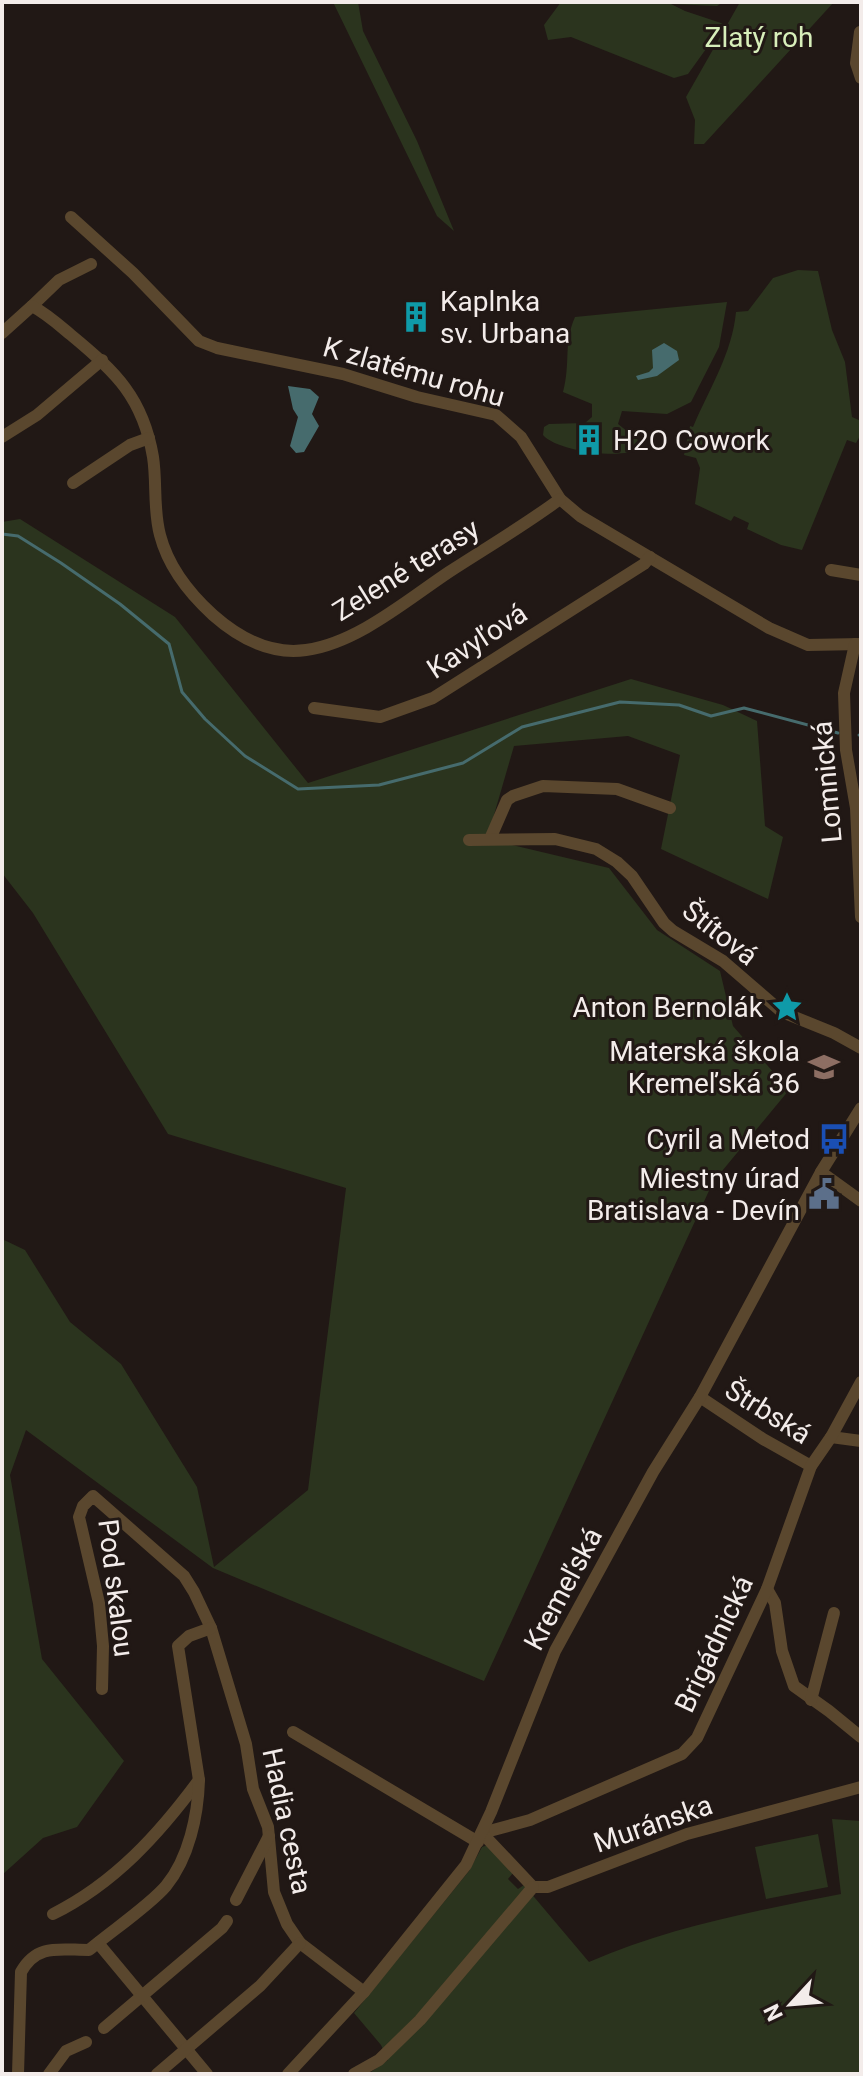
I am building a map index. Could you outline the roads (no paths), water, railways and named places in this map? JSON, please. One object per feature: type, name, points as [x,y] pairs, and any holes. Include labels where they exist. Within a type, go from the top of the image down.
[{"type":"street","points":[[860,32],[856,63],[861,78]]},
{"type":"street","name":"K zlatému rohu","points":[[71,217],[133,273],[199,341],[217,348],[343,374],[417,397],[496,415],[521,437],[560,499],[580,516],[769,628],[799,642],[808,645],[858,644]]},
{"type":"street","points":[[2,333],[59,280],[91,264]]},
{"type":"street","name":"Zelené terasy","points":[[32,306],[102,360],[119,377],[149,438],[154,462],[155,510],[168,557],[183,582],[205,608],[240,636],[281,650],[304,651],[346,638],[560,499]]},
{"type":"street","points":[[2,437],[37,415],[102,360]]},
{"type":"street","points":[[73,483],[130,445],[149,438]]},
{"type":"street","name":"Kavyľová","points":[[314,708],[380,717],[433,698],[638,568],[650,557]]},
{"type":"street","points":[[831,570],[861,575]]},
{"type":"street","name":"Lomnická","points":[[858,644],[844,693],[848,758],[856,808],[861,917]]},
{"type":"street","points":[[848,758],[861,750]]},
{"type":"street","points":[[490,839],[507,800],[543,786],[617,789],[670,808]]},
{"type":"street","name":"Štítová","points":[[469,840],[555,839],[596,849],[632,876],[664,923],[673,931],[723,961],[782,1012],[834,1033],[861,1048]]},
{"type":"street","name":"Kremeľská","points":[[288,2074],[364,1992],[466,1865],[491,1812],[555,1651],[653,1472],[700,1397],[821,1172],[861,1108]]},
{"type":"street","points":[[821,1172],[861,1201]]},
{"type":"street","name":"Brigádnická","points":[[480,1838],[530,1820],[682,1754],[691,1746],[767,1589],[811,1466],[861,1382]]},
{"type":"street","name":"Štrbská","points":[[700,1397],[763,1439],[811,1466]]},
{"type":"street","points":[[831,1437],[861,1441]]},
{"type":"street","name":"Hadia cesta","points":[[93,1496],[184,1576],[194,1592],[211,1628],[246,1744],[253,1789],[268,1827],[274,1892],[287,1924],[300,1943],[364,1992]]},
{"type":"street","name":"Pod skalou","points":[[93,1496],[83,1506],[79,1517],[99,1603],[103,1646],[102,1689]]},
{"type":"street","points":[[767,1589],[775,1603],[788,1676],[794,1686],[861,1737]]},
{"type":"street","points":[[811,1700],[834,1613]]},
{"type":"street","points":[[18,2074],[21,1972],[29,1958],[45,1950],[89,1950],[165,1887],[173,1875],[189,1838],[199,1800],[199,1780],[178,1646],[189,1636],[211,1628]]},
{"type":"street","points":[[293,1732],[480,1838],[533,1887],[420,2020],[379,2060],[354,2074]]},
{"type":"street","points":[[53,1914],[106,1882],[132,1859],[163,1829],[199,1780]]},
{"type":"street","name":"Muránska","points":[[533,1887],[548,1887],[687,1834],[861,1787]]},
{"type":"street","points":[[491,1812],[511,1826]]},
{"type":"street","points":[[236,1900],[269,1836]]},
{"type":"street","points":[[104,2028],[227,1921]]},
{"type":"street","points":[[98,1943],[207,2074]]},
{"type":"street","points":[[157,2074],[260,1986],[300,1943]]},
{"type":"street","points":[[49,2074],[66,2051],[86,2042]]},
{"type":"water","points":[[664,343],[677,351],[679,360],[657,376],[638,380],[636,376],[653,368],[652,350]]},
{"type":"water","points":[[288,386],[310,389],[319,397],[312,414],[319,426],[304,452],[296,453],[290,446],[298,417]]},
{"type":"waterway","points":[[2,534],[18,536],[61,563],[120,604],[169,644],[182,692],[205,719],[245,756],[298,789],[379,785],[463,763],[522,727],[620,702],[679,705],[711,716],[744,708],[838,733]]},
{"type":"place","name":"Kaplnka sv. Urbana","points":[[416,317]]},
{"type":"place","name":"H2O Cowork","points":[[589,440]]},
{"type":"place","name":"Anton Bernolák","points":[[787,1007]]},
{"type":"place","name":"Materská škola Kremeľská 36","points":[[824,1067]]},
{"type":"place","name":"Cyril a Metod","points":[[834,1139]]},
{"type":"place","name":"Miestny úrad Bratislava - Devín","points":[[824,1194]]},
{"type":"park label","name":"Zlatý roh","points":[[759,37]]}]
